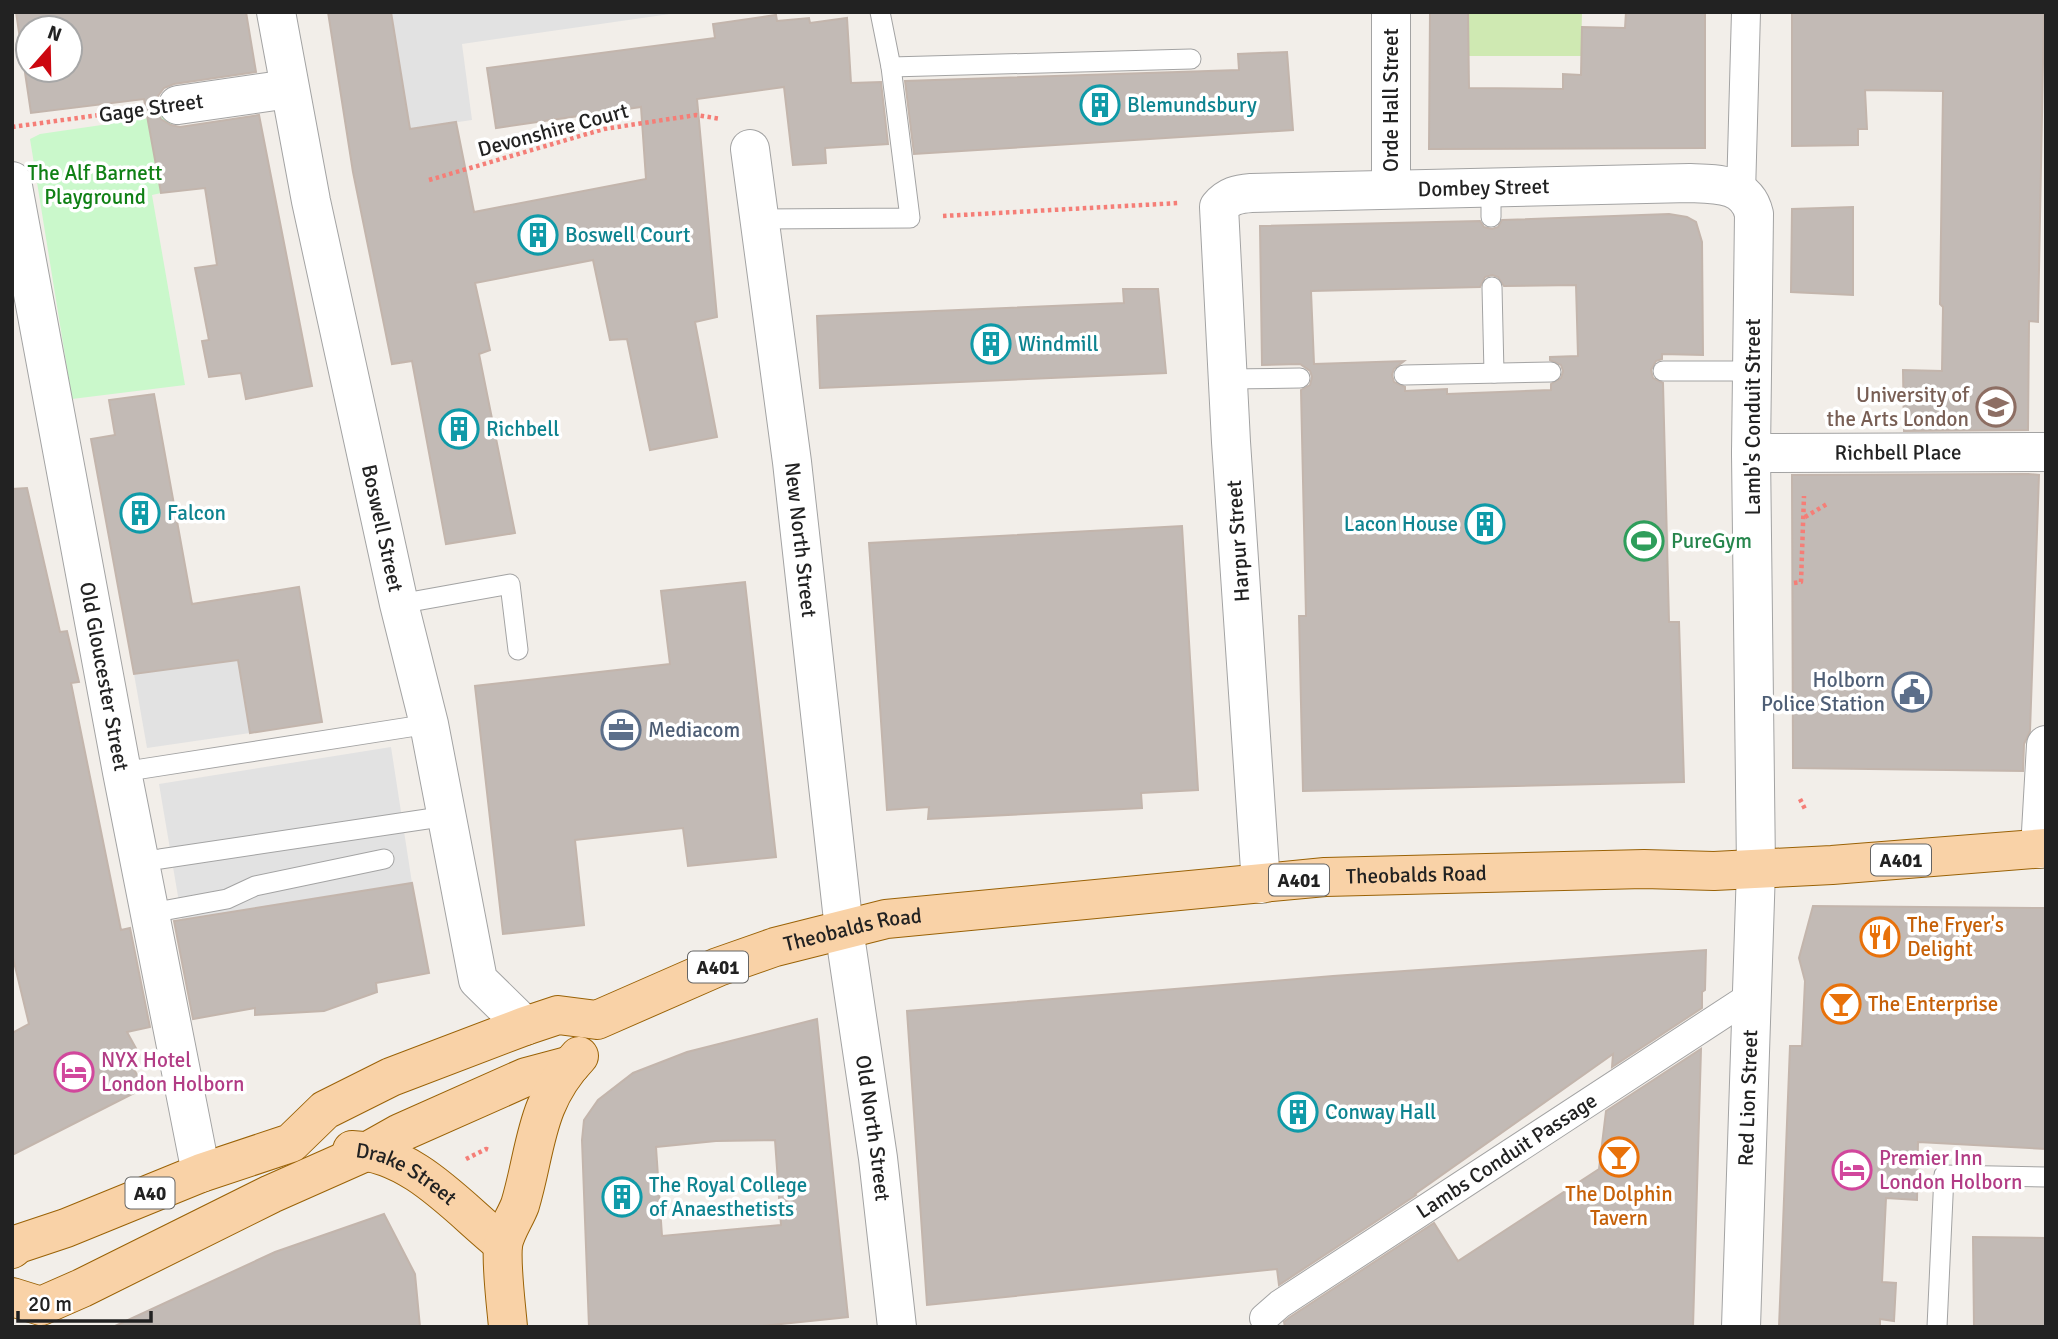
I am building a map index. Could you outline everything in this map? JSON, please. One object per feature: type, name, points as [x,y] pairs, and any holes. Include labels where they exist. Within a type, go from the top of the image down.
[{"type":"main road","name":"Theobalds Road","points":[[597,1020],[718,967],[775,947],[886,919],[1353,877],[1643,869],[1714,871],[2043,849]]},
{"type":"main road","points":[[291,1143],[325,1110],[391,1077],[558,1015],[597,1020],[590,1045],[571,1065],[547,1102],[536,1133],[519,1205],[503,1244],[508,1327]]},
{"type":"main road","points":[[12,1297],[41,1306],[271,1194],[368,1151],[400,1133],[526,1077],[571,1065]]},
{"type":"main road","name":"A40","points":[[12,1249],[18,1244],[66,1228],[201,1173],[291,1143]]},
{"type":"main road","name":"Drake Street","points":[[291,1143],[368,1151],[409,1167],[439,1188],[503,1244]]},
{"type":"street","name":"Boswell Street","points":[[276,12],[314,215],[399,604],[429,724],[478,980],[525,1026]]},
{"type":"street","name":"Orde Hall Street","points":[[1391,12],[1391,188]]},
{"type":"street","name":"Lamb's Conduit Street","points":[[1746,12],[1741,193],[1752,204],[1754,214],[1751,453],[1756,869]]},
{"type":"street","name":"Gage Street","points":[[178,105],[289,89]]},
{"type":"street","name":"New North Street","points":[[750,149],[792,463],[844,929]]},
{"type":"street","name":"Old Gloucester Street","points":[[12,181],[122,772],[201,1173]]},
{"type":"street","name":"Dombey Street","points":[[1225,200],[1236,194],[1391,188],[1491,201],[1690,183],[1724,185],[1741,193]]},
{"type":"street","name":"Harpur Street","points":[[1225,200],[1219,207],[1219,223],[1227,379],[1261,884]]},
{"type":"street","name":"Richbell Place","points":[[1751,453],[2046,452]]},
{"type":"street","points":[[2043,849],[2046,746]]},
{"type":"street","name":"Red Lion Street","points":[[1741,1327],[1756,869]]},
{"type":"street","name":"Old North Street","points":[[844,929],[878,1158],[897,1327]]},
{"type":"street","name":"Lambs Conduit Passage","points":[[1264,1318],[1280,1304],[1751,996]]},
{"type":"lane","points":[[758,219],[910,218],[891,67],[880,12]]},
{"type":"lane","points":[[891,67],[1191,60]]},
{"type":"lane","points":[[1492,287],[1494,373]]},
{"type":"lane","points":[[1663,371],[1753,370]]},
{"type":"lane","points":[[1405,375],[1551,372]]},
{"type":"lane","points":[[1227,379],[1300,378]]},
{"type":"lane","points":[[399,604],[510,584],[518,650]]},
{"type":"lane","points":[[122,772],[429,724]]},
{"type":"lane","points":[[141,860],[447,816]]},
{"type":"lane","points":[[151,913],[227,899],[255,886],[384,859]]},
{"type":"lane","points":[[1937,1327],[1944,1175],[2046,1177]]},
{"type":"path","name":"Gage Street","points":[[12,127],[178,105]]},
{"type":"path","name":"Devonshire Court","points":[[429,180],[604,129],[696,115],[741,123],[750,149]]},
{"type":"path","points":[[910,218],[1225,200]]},
{"type":"path","points":[[1791,583],[1801,582],[1804,501]]},
{"type":"path","points":[[1804,518],[1826,504]]},
{"type":"path","points":[[461,1164],[469,1155],[486,1149],[494,1152]]},
{"type":"green space","points":[[1468,12],[1582,12],[1581,56],[1468,56]]},
{"type":"green space","name":"The Alf Barnett Playground","points":[[170,115],[176,151],[161,193],[152,195],[185,385],[72,399],[30,139],[40,134]]},
{"type":"shaded area","points":[[391,12],[684,12],[462,44],[472,120],[410,129]]},
{"type":"shaded area","points":[[238,660],[250,733],[147,748],[134,674]]},
{"type":"shaded area","points":[[391,747],[412,883],[182,920],[159,784]]},
{"type":"building","points":[[16,12],[246,12],[256,72],[174,84],[164,88],[158,96],[157,109],[161,119],[180,127],[259,115],[312,386],[246,399],[241,373],[209,377],[202,341],[209,340],[195,268],[217,265],[205,188],[161,193],[144,99],[31,113],[27,84],[84,84],[84,14]]},
{"type":"building","points":[[328,12],[391,12],[410,129],[456,122],[474,212],[646,179],[641,107],[496,128],[487,68],[715,38],[713,24],[776,15],[777,21],[809,18],[810,23],[847,18],[851,83],[881,82],[888,144],[825,148],[826,163],[793,165],[784,87],[697,99],[717,317],[695,322],[717,437],[650,450],[627,339],[610,340],[593,260],[475,283],[490,350],[479,354],[515,533],[446,544],[412,361],[392,364],[353,172]]},
{"type":"building","points":[[1430,12],[1468,12],[1469,88],[1563,89],[1563,74],[1581,75],[1582,27],[1625,28],[1626,12],[1705,12],[1705,148],[1429,149]]},
{"type":"building","points":[[1792,12],[2044,12],[2038,322],[2029,321],[2028,430],[1904,431],[1903,370],[1942,371],[1943,307],[1940,304],[1943,91],[1865,90],[1867,129],[1858,129],[1858,145],[1792,146]]},
{"type":"building","name":"Blemundsbury","points":[[1287,52],[1293,130],[914,154],[905,81],[1239,70],[1238,54]]},
{"type":"building","points":[[1853,207],[1853,295],[1791,292],[1792,209]]},
{"type":"building","name":"Lacon House","points":[[1669,214],[1687,217],[1696,222],[1702,242],[1703,355],[1662,354],[1662,359],[1656,361],[1651,370],[1653,378],[1663,383],[1669,622],[1679,622],[1684,782],[1303,791],[1299,616],[1306,616],[1301,390],[1310,385],[1312,377],[1310,371],[1300,364],[1262,365],[1260,226],[1480,221],[1484,227],[1492,229],[1498,227],[1502,220]],"holes":[[[1485,277],[1498,277],[1504,286],[1576,285],[1578,356],[1550,357],[1550,360],[1561,365],[1563,371],[1561,378],[1551,384],[1551,390],[1447,394],[1447,389],[1405,391],[1405,387],[1394,382],[1392,375],[1394,369],[1404,361],[1314,364],[1311,291],[1480,287]]]},
{"type":"building","name":"Windmill","points":[[1123,289],[1158,289],[1166,373],[820,388],[817,316],[1124,303]]},
{"type":"building","name":"Falcon","points":[[154,394],[192,604],[299,587],[322,722],[250,733],[238,660],[134,674],[91,439],[115,435],[109,400]]},
{"type":"building","name":"Holborn Police Station","points":[[1792,475],[2039,475],[2030,731],[2024,744],[2023,771],[1793,768]]},
{"type":"building","points":[[27,488],[60,632],[67,631],[79,682],[71,683],[121,930],[130,928],[150,1027],[127,1032],[138,1052],[127,1056],[144,1088],[12,1155],[12,1033],[29,1024],[12,954],[12,489]]},
{"type":"building","points":[[1182,526],[1198,790],[1141,793],[1142,808],[928,819],[929,807],[887,810],[869,543]]},
{"type":"building","name":"Mediacom","points":[[745,582],[776,857],[688,866],[683,828],[575,840],[584,925],[503,934],[475,686],[670,664],[661,591]]},
{"type":"building","points":[[412,883],[429,973],[376,983],[377,992],[324,1011],[255,1015],[255,1008],[193,1019],[174,921]]},
{"type":"building","points":[[1813,906],[2046,908],[2046,1149],[1918,1142],[1917,1200],[1886,1198],[1882,1282],[1896,1283],[1894,1321],[1880,1319],[1880,1327],[1779,1327],[1790,1046],[1802,1046],[1805,981],[1799,958]]},
{"type":"building","points":[[1706,950],[1702,1008],[1612,1067],[1613,1054],[1416,1195],[1279,1285],[1277,1269],[927,1305],[907,1011],[1333,976]]},
{"type":"building","points":[[817,1019],[848,1317],[752,1327],[589,1327],[582,1140],[584,1120],[598,1100],[633,1073],[687,1052]],"holes":[[[775,1140],[781,1225],[662,1236],[656,1147],[716,1141]]]},
{"type":"building","points":[[1701,1049],[1693,1327],[1285,1327],[1284,1322],[1290,1317],[1434,1223],[1458,1261],[1599,1169],[1606,1111]]},
{"type":"building","points":[[384,1214],[415,1274],[420,1327],[113,1327],[275,1252]]},
{"type":"building","points":[[1973,1237],[2046,1238],[2046,1327],[1974,1327]]},
{"type":"place","name":"Blemundsbury","points":[[1100,105]]},
{"type":"place","name":"Boswell Court","points":[[538,235]]},
{"type":"place","name":"Windmill","points":[[991,344]]},
{"type":"place","name":"University of the Arts London","points":[[1996,407]]},
{"type":"place","name":"Richbell","points":[[459,429]]},
{"type":"place","name":"Falcon","points":[[140,513]]},
{"type":"place","name":"Lacon House","points":[[1485,524]]},
{"type":"place","name":"PureGym","points":[[1644,541]]},
{"type":"place","name":"Holborn Police Station","points":[[1912,692]]},
{"type":"place","name":"Mediacom","points":[[621,730]]},
{"type":"place","name":"The Fryer's Delight","points":[[1880,937]]},
{"type":"place","name":"The Enterprise","points":[[1841,1004]]},
{"type":"place","name":"NYX Hotel London Holborn","points":[[74,1072]]},
{"type":"place","name":"Conway Hall","points":[[1298,1112]]},
{"type":"place","name":"The Dolphin Tavern","points":[[1619,1157]]},
{"type":"place","name":"Premier Inn London Holborn","points":[[1852,1170]]},
{"type":"place","name":"The Royal College of Anaesthetists","points":[[622,1197]]}]
